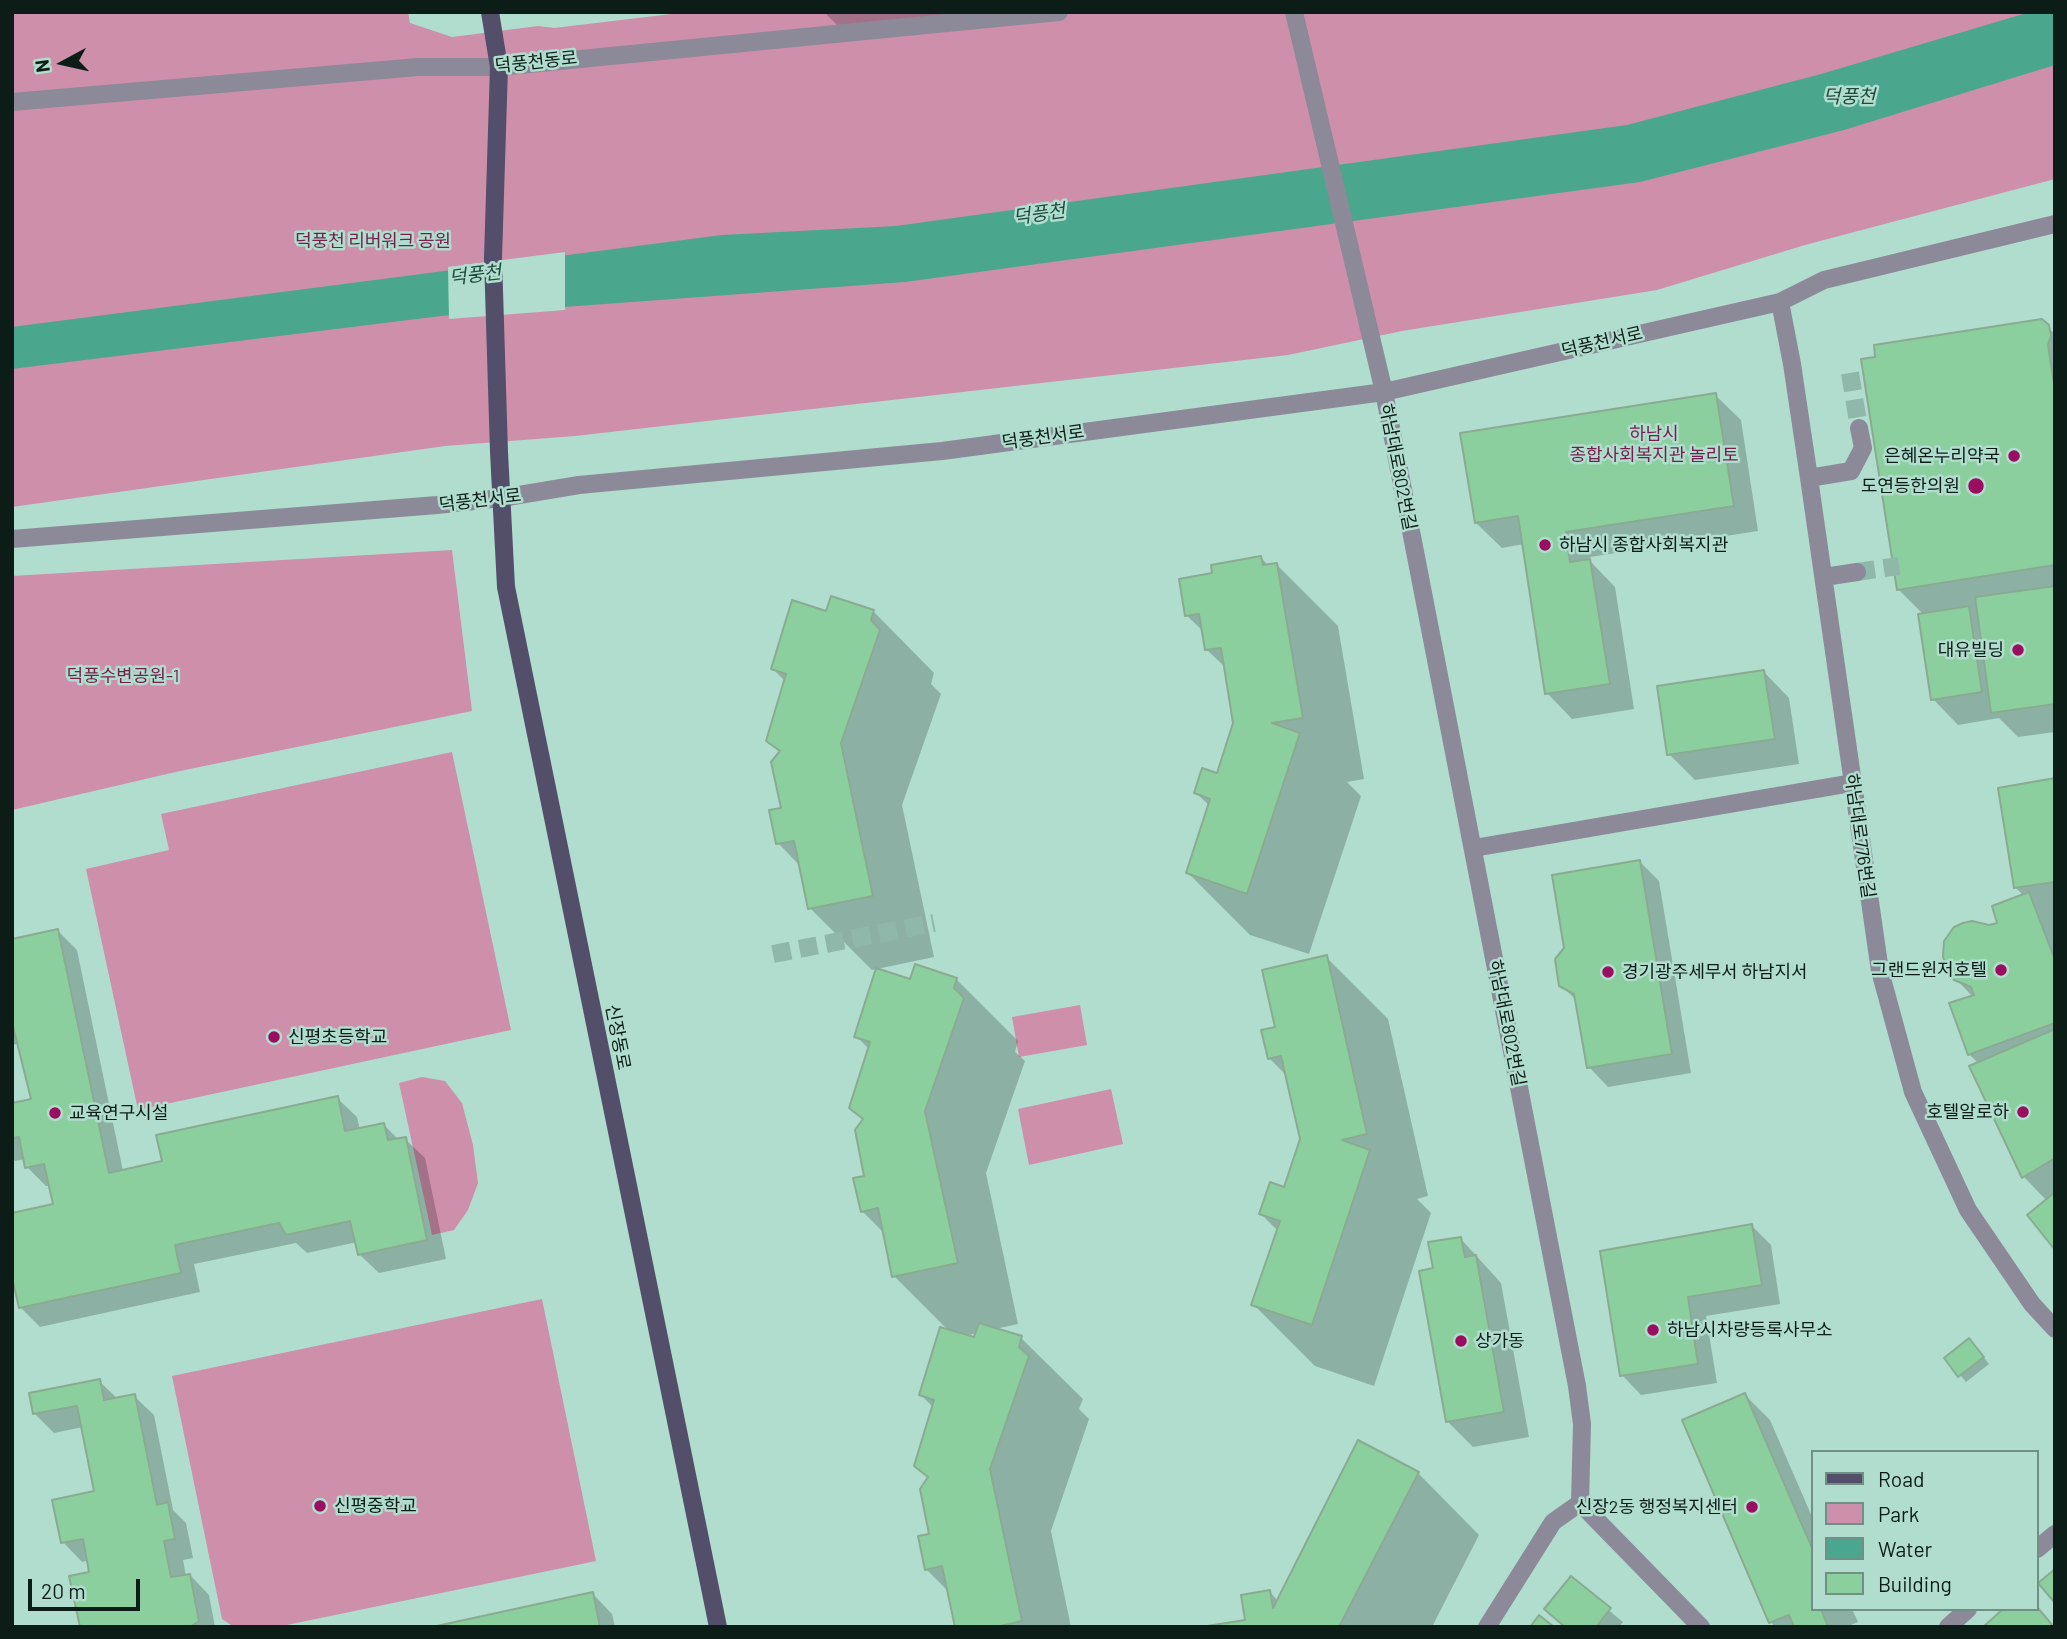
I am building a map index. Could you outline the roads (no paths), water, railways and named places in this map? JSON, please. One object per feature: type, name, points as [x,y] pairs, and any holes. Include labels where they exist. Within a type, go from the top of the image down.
[{"type":"main road","points":[[490,12],[499,67]]},
{"type":"main road","name":"신장동로","points":[[499,67],[494,258],[506,587],[612,1118],[718,1627]]},
{"type":"street","name":"덕풍천동로","points":[[12,102],[418,66],[499,67],[1059,12]]},
{"type":"street","name":"하남대로802번길","points":[[1294,12],[1384,392],[1474,848],[1577,1386],[1582,1424],[1580,1503]]},
{"type":"street","name":"덕풍천서로","points":[[12,538],[501,498],[579,485],[942,451],[1384,392],[1780,302],[1824,280],[2055,224]]},
{"type":"street","name":"하남대로776번길","points":[[1780,302],[1810,478],[1880,971],[1913,1092],[1968,1210],[2032,1304],[2055,1329]]},
{"type":"street","points":[[1810,478],[1851,471],[1863,448],[1859,428]]},
{"type":"street","points":[[1824,577],[1857,572]]},
{"type":"street","points":[[1474,848],[1852,783]]},
{"type":"street","points":[[1487,1627],[1553,1522],[1580,1503],[1701,1627]]},
{"type":"street","points":[[2039,1547],[2055,1534]]},
{"type":"street","points":[[1948,1627],[1966,1611]]},
{"type":"water","name":"덕풍천","points":[[2030,12],[2055,12],[2055,65],[1844,130],[1640,182],[905,282],[441,316],[12,369],[12,327],[722,235],[896,226],[1627,125],[1821,74]]},
{"type":"tunnel","points":[[1850,373],[1859,428]]},
{"type":"tunnel","points":[[1857,572],[1899,566]]},
{"type":"tunnel","points":[[773,954],[934,923]]},
{"type":"place","name":"은혜온누리약국","points":[[2014,456]]},
{"type":"place","name":"도연등한의원","points":[[1976,486]]},
{"type":"place","name":"하남시 종합사회복지관","points":[[1545,545]]},
{"type":"place","name":"대유빌딩","points":[[2018,650]]},
{"type":"place","name":"그랜드윈저호텔","points":[[2001,970]]},
{"type":"place","name":"경기광주세무서 하남지서","points":[[1608,972]]},
{"type":"place","name":"신평초등학교","points":[[274,1037]]},
{"type":"place","name":"호텔알로하","points":[[2023,1112]]},
{"type":"place","name":"교육연구시설","points":[[55,1113]]},
{"type":"place","name":"하남시차량등록사무소","points":[[1653,1330]]},
{"type":"place","name":"상가동","points":[[1461,1341]]},
{"type":"place","name":"신평중학교","points":[[320,1506]]},
{"type":"place","name":"신장2동 행정복지센터","points":[[1752,1507]]},
{"type":"park label","name":"덕풍천 리버워크 공원","points":[[373,241]]},
{"type":"park label","name":"하남시 종합사회복지관 놀리토","points":[[1654,444]]},
{"type":"park label","name":"덕풍수변공원-1","points":[[123,676]]}]
